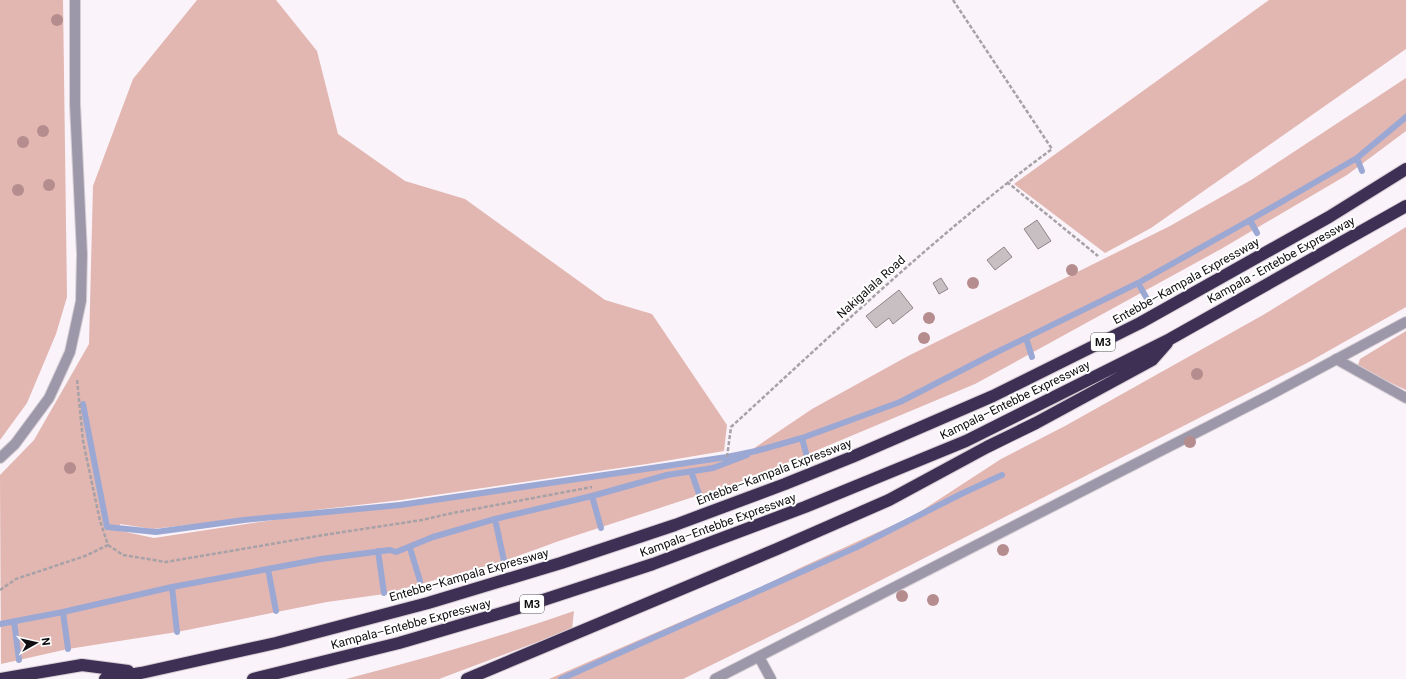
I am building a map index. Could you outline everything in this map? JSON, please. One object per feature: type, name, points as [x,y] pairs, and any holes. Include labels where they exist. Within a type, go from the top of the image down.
[{"type":"highway","name":"Entebbe–Kampala Expressway","points":[[105,679],[290,639],[428,603],[561,563],[676,525],[852,457],[993,396],[1140,323],[1329,217],[1406,169]]},
{"type":"highway","name":"Kampala - Entebbe Expressway","points":[[1170,339],[1406,206]]},
{"type":"highway","points":[[468,679],[777,550],[889,500],[988,447],[1036,424],[1152,360],[1170,339]]},
{"type":"highway","name":"Kampala–Entebbe Expressway","points":[[253,679],[399,644],[525,606],[653,564],[805,507],[966,441],[1170,339]]},
{"type":"highway","points":[[1,679],[82,665],[140,672]]},
{"type":"street","points":[[0,458],[15,444],[49,398],[70,352],[81,300],[82,254],[75,104],[75,0]]},
{"type":"street","points":[[715,679],[1268,396],[1406,322]]},
{"type":"street","points":[[1336,359],[1406,398]]},
{"type":"street","points":[[759,657],[771,679]]},
{"type":"path","name":"Nakigalala Road","points":[[726,456],[731,427],[931,245],[1006,182],[1052,149],[953,0]]},
{"type":"path","points":[[1006,182],[1098,256]]},
{"type":"path","points":[[76,377],[82,441],[100,521],[108,545],[122,555],[166,562],[422,520],[592,487]]},
{"type":"path","points":[[0,590],[16,579],[85,556],[108,545]]},
{"type":"shaded area","points":[[0,0],[63,0],[67,297],[56,334],[27,403],[0,440]]},
{"type":"shaded area","points":[[197,0],[276,0],[317,51],[338,134],[405,181],[465,199],[605,300],[652,314],[727,425],[724,451],[647,464],[401,500],[153,529],[120,524],[121,531],[154,538],[650,467],[750,451],[812,409],[908,356],[1170,226],[1251,180],[1406,78],[1406,131],[1347,175],[1221,249],[975,384],[748,479],[559,541],[504,561],[384,594],[327,602],[177,632],[68,649],[1,664],[0,475],[34,440],[89,344],[93,186],[133,79]]},
{"type":"shaded area","points":[[1269,0],[1406,0],[1406,49],[1151,228],[1105,253],[1014,184]]},
{"type":"shaded area","points":[[1406,227],[1406,307],[1307,363],[803,620],[683,679],[549,679],[763,586],[915,515],[1001,459],[1065,426],[1263,315]]},
{"type":"shaded area","points":[[1406,331],[1406,390],[1370,373],[1358,365],[1360,359]]},
{"type":"shaded area","points":[[574,611],[572,629],[439,679],[346,679],[404,664],[518,630]]},
{"type":"building","points":[[1037,220],[1051,241],[1038,249],[1024,229]]},
{"type":"building","points":[[1004,247],[1012,257],[995,270],[987,260]]},
{"type":"building","points":[[941,278],[948,289],[939,294],[933,283]]},
{"type":"building","points":[[899,290],[913,308],[893,324],[889,318],[876,328],[866,316]]},
{"type":"waterway","points":[[83,404],[107,527],[156,532],[244,520],[400,505],[727,457],[756,451],[802,438],[900,402],[995,353],[1138,283],[1357,158],[1406,117]]},
{"type":"waterway","points":[[1357,158],[1362,171]]},
{"type":"waterway","points":[[1250,220],[1257,233]]},
{"type":"waterway","points":[[1138,283],[1146,297]]},
{"type":"waterway","points":[[1026,338],[1032,357]]},
{"type":"waterway","points":[[802,438],[807,457]]},
{"type":"waterway","points":[[0,624],[63,612],[172,587],[321,559],[390,550],[396,552],[433,537],[495,519],[592,496],[667,475],[713,468],[747,455]]},
{"type":"waterway","points":[[691,471],[699,494]]},
{"type":"waterway","points":[[561,679],[857,547],[961,494],[1002,475]]},
{"type":"waterway","points":[[592,496],[601,528]]},
{"type":"waterway","points":[[495,519],[504,561]]},
{"type":"waterway","points":[[410,548],[420,581]]},
{"type":"waterway","points":[[378,551],[384,593]]},
{"type":"waterway","points":[[268,569],[276,611]]},
{"type":"waterway","points":[[172,587],[177,632]]},
{"type":"waterway","points":[[63,612],[68,649]]},
{"type":"waterway","points":[[14,621],[19,660]]}]
